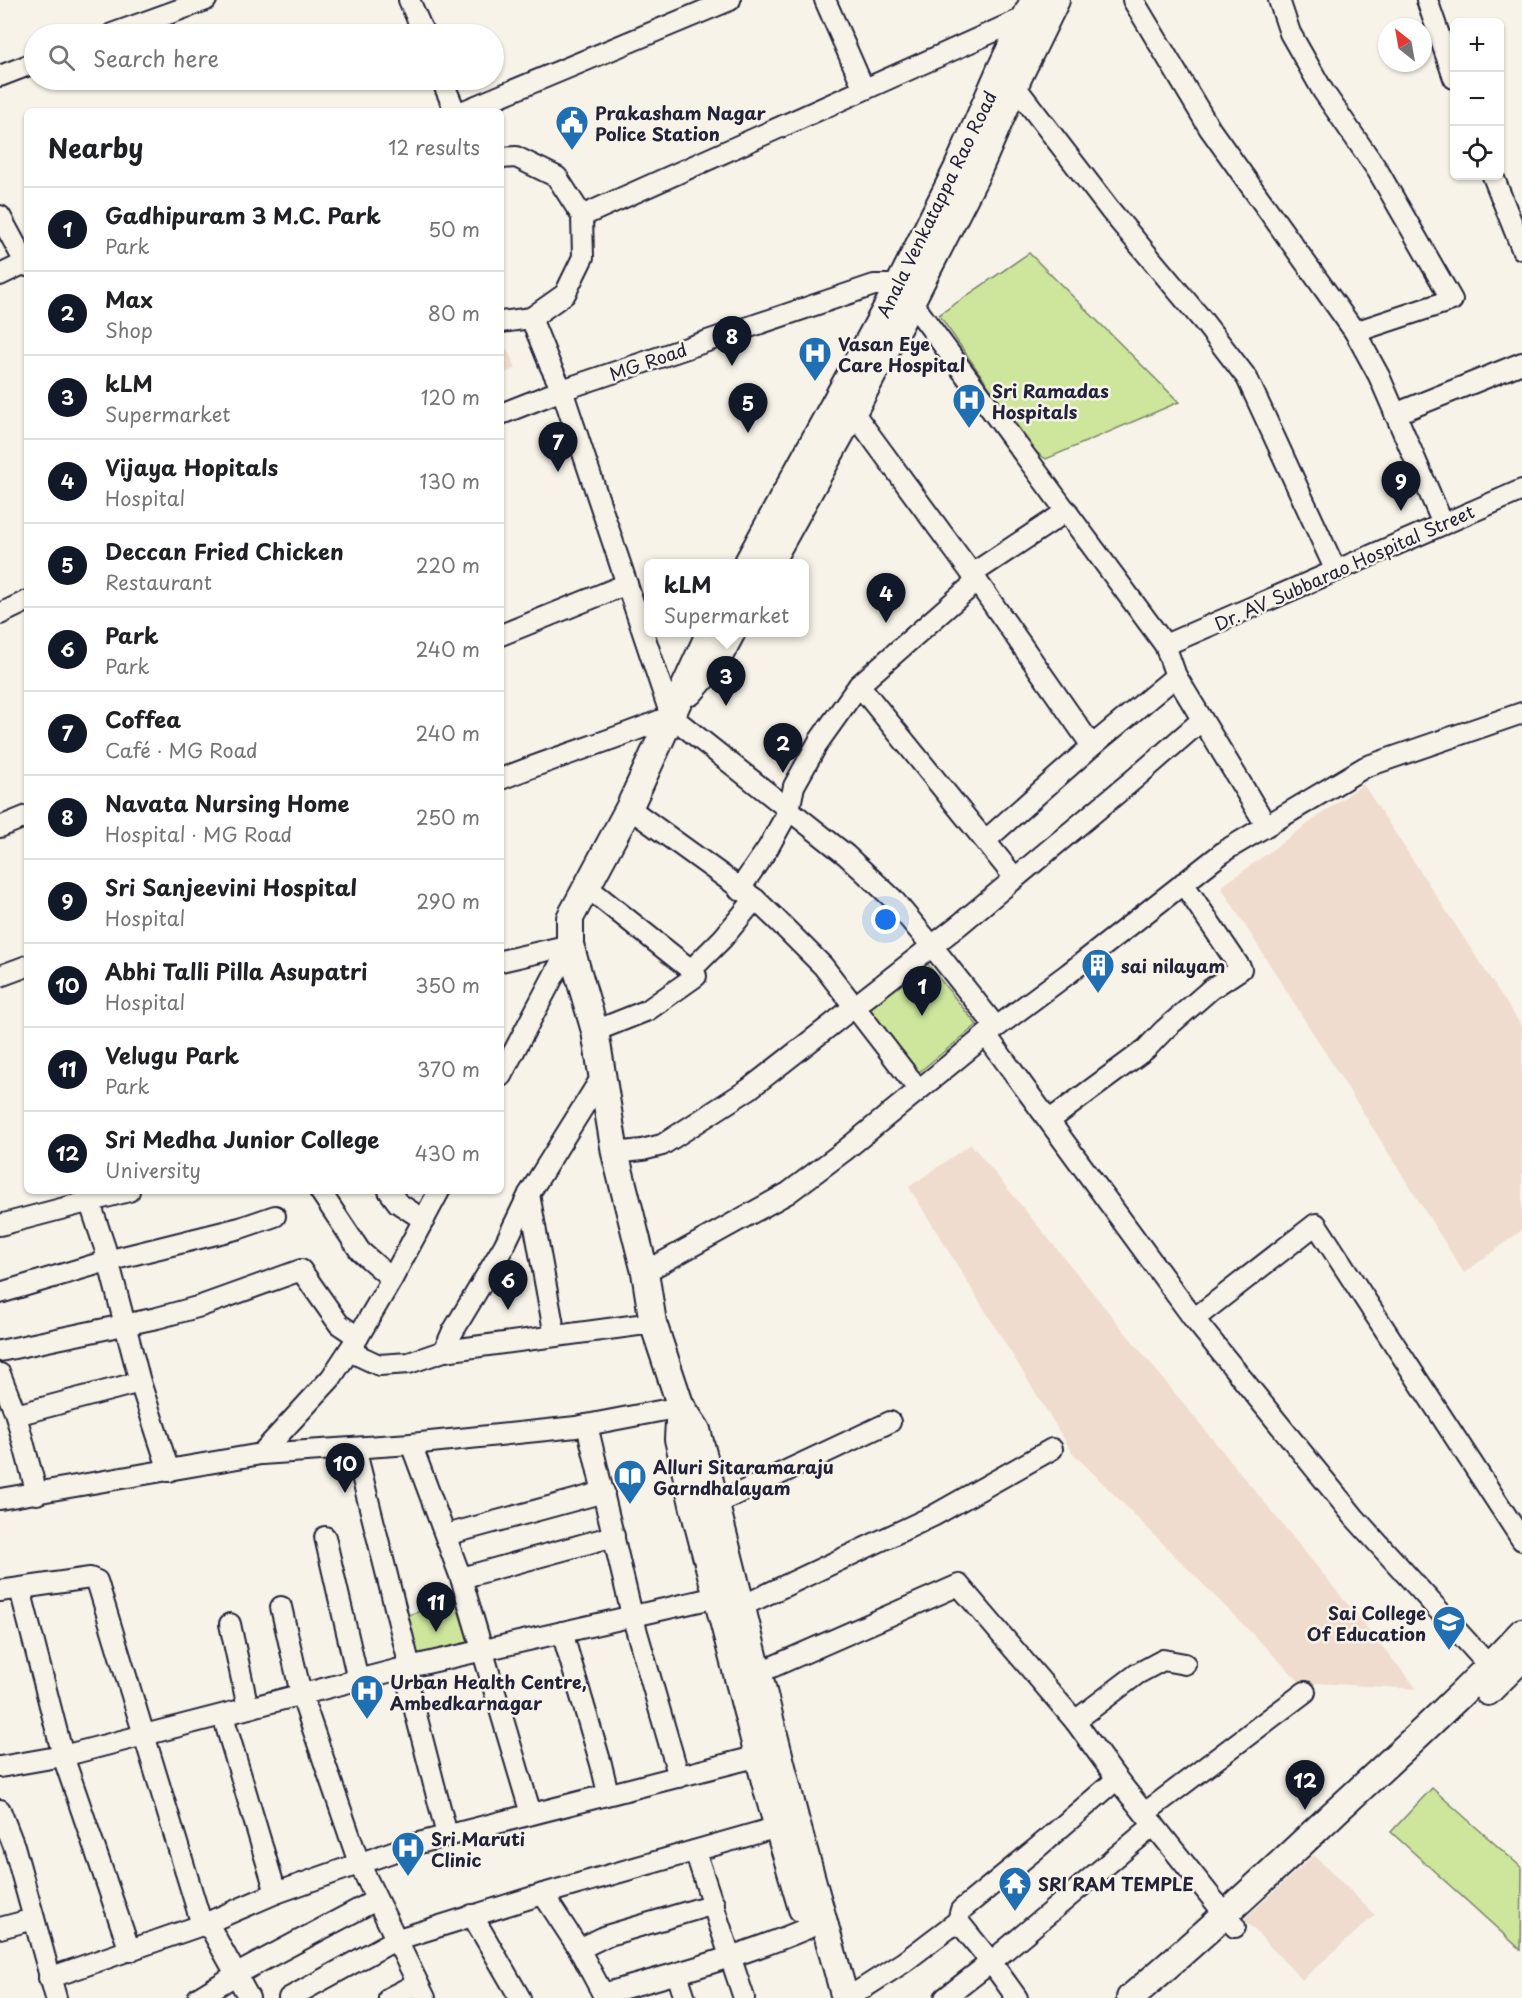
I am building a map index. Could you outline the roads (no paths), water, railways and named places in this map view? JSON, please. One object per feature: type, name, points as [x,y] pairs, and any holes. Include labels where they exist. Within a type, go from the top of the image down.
[{"type":"main road","name":"Anala Venkatappa Rao Road","points":[[772,559],[853,412],[957,169],[1008,77],[1056,0]]},
{"type":"main road","name":"Anala Venkatappa Rao Road","points":[[1008,77],[1030,9]]},
{"type":"main road","name":"Anala Venkatappa Rao Road","points":[[750,559],[905,293]]},
{"type":"main road","points":[[708,637],[628,808],[570,918],[570,945],[595,1031],[615,1153],[645,1272],[653,1323],[680,1404],[697,1430],[795,1818],[847,1998]]},
{"type":"main road","points":[[671,716],[716,662],[730,637]]},
{"type":"main road","points":[[680,1404],[678,1439],[717,1597],[778,1827],[830,1998]]},
{"type":"main road","points":[[1155,1998],[1230,1921],[1512,1667],[1522,1632]]},
{"type":"main road","points":[[1130,1998],[1230,1921]]},
{"type":"street","points":[[140,24],[206,0]]},
{"type":"street","points":[[410,0],[420,24]]},
{"type":"street","points":[[471,108],[730,0]]},
{"type":"street","points":[[825,0],[864,89]]},
{"type":"street","points":[[1133,0],[1210,129],[1355,332],[1378,376],[1443,524]]},
{"type":"street","points":[[1279,0],[1290,33],[1323,91],[1378,171],[1452,300],[1355,332]]},
{"type":"street","points":[[1427,0],[1453,72]]},
{"type":"street","points":[[582,216],[864,89],[1030,9]]},
{"type":"street","points":[[0,76],[24,67]]},
{"type":"street","points":[[1008,77],[1110,210],[1203,321],[1247,378],[1336,571]]},
{"type":"street","points":[[446,90],[454,108]]},
{"type":"street","points":[[504,158],[516,157],[557,177],[582,216],[583,257],[565,294],[531,318],[504,322]]},
{"type":"street","points":[[1495,180],[1522,249]]},
{"type":"street","points":[[0,216],[24,260]]},
{"type":"street","points":[[0,275],[24,265]]},
{"type":"street","name":"MG Road","points":[[504,413],[562,390],[874,285],[905,293]]},
{"type":"street","points":[[905,293],[1166,645],[1176,676],[1266,825]]},
{"type":"street","points":[[531,318],[562,390],[644,635]]},
{"type":"street","points":[[1395,414],[1522,363]]},
{"type":"street","points":[[853,412],[974,578],[1092,746]]},
{"type":"street","name":"Dr. AV Subbarao Hospital Street","points":[[1166,645],[1522,490]]},
{"type":"street","points":[[691,970],[723,938],[789,810],[794,786],[819,741],[859,685],[974,578],[1067,511]]},
{"type":"street","points":[[504,634],[627,584]]},
{"type":"street","points":[[0,614],[24,602]]},
{"type":"street","points":[[645,637],[671,716],[846,855],[892,898],[932,946],[1050,1120],[1194,1319],[1355,1518],[1512,1667]]},
{"type":"street","points":[[986,840],[1092,746],[1176,676]]},
{"type":"street","points":[[859,685],[1015,878]]},
{"type":"street","points":[[645,1272],[788,1192],[844,1151],[991,1031],[1226,850],[1365,767],[1522,713]]},
{"type":"street","points":[[504,778],[542,762],[636,731],[671,716]]},
{"type":"street","points":[[615,1153],[662,1145],[749,1089],[932,946],[1202,720]]},
{"type":"street","points":[[628,808],[775,918],[823,966],[918,1089]]},
{"type":"street","points":[[0,827],[24,817]]},
{"type":"street","points":[[1050,1120],[1146,1049],[1211,989],[1241,969],[1183,883]]},
{"type":"street","points":[[587,887],[696,976],[648,1010],[595,1031]]},
{"type":"street","points":[[504,959],[570,945]]},
{"type":"street","points":[[504,1070],[570,945]]},
{"type":"street","points":[[0,976],[24,967]]},
{"type":"street","points":[[444,1351],[452,1333],[504,1246],[529,1194],[603,1075]]},
{"type":"street","points":[[0,1225],[116,1194]]},
{"type":"street","points":[[322,1194],[360,1251],[392,1279]]},
{"type":"street","points":[[391,1194],[398,1203],[424,1220]]},
{"type":"street","points":[[261,1454],[331,1378],[392,1279],[437,1194]]},
{"type":"street","points":[[529,1194],[555,1336]]},
{"type":"street","points":[[89,1200],[105,1248],[140,1382],[169,1471]]},
{"type":"street","points":[[0,1293],[107,1261],[240,1228],[275,1216]]},
{"type":"street","points":[[1194,1319],[1316,1224],[1522,1540]]},
{"type":"street","points":[[0,1351],[157,1318],[201,1306],[301,1270],[353,1344],[379,1365],[409,1363],[444,1351],[653,1323]]},
{"type":"street","points":[[0,1374],[16,1415],[37,1494]]},
{"type":"street","points":[[16,1415],[140,1382]]},
{"type":"street","points":[[0,1499],[261,1454],[411,1444],[587,1425],[670,1409],[680,1404]]},
{"type":"street","points":[[716,1504],[890,1422]]},
{"type":"street","points":[[587,1425],[632,1615],[679,1777]]},
{"type":"street","points":[[411,1444],[461,1578],[531,1814]]},
{"type":"street","points":[[355,1448],[447,1835]]},
{"type":"street","points":[[742,1606],[933,1516],[1052,1449]]},
{"type":"street","points":[[446,1535],[604,1492]]},
{"type":"street","points":[[326,1536],[358,1680]]},
{"type":"street","points":[[461,1578],[614,1536]]},
{"type":"street","points":[[0,1591],[90,1578],[97,1581],[202,1925],[211,1929],[249,1998]]},
{"type":"street","points":[[758,1673],[959,1585],[1075,1721],[1117,1779],[1230,1921]]},
{"type":"street","points":[[20,1589],[63,1756],[130,1951]]},
{"type":"street","points":[[0,1767],[63,1756],[407,1668],[717,1597]]},
{"type":"street","points":[[281,1607],[301,1694],[359,1863],[421,1991],[389,1998]]},
{"type":"street","points":[[230,1624],[248,1708]]},
{"type":"street","points":[[562,1632],[608,1793]]},
{"type":"street","points":[[1075,1721],[1137,1674],[1162,1660],[1185,1664]]},
{"type":"street","points":[[945,1998],[991,1962],[1149,1819],[1305,1692]]},
{"type":"street","points":[[223,1716],[276,1893]]},
{"type":"street","points":[[50,1978],[202,1925],[276,1893],[415,1844],[759,1756]]},
{"type":"street","points":[[847,1998],[904,1962],[958,1921],[961,1910],[1117,1779]]},
{"type":"street","points":[[0,1810],[7,1848],[34,1919],[54,1998]]},
{"type":"street","points":[[289,1998],[395,1940],[543,1894],[778,1827]]},
{"type":"street","points":[[695,1851],[744,1998]]},
{"type":"street","points":[[543,1894],[579,1949],[604,1996],[730,1957],[781,1940],[808,1928]]},
{"type":"street","points":[[198,1998],[237,1974],[376,1900]]},
{"type":"street","points":[[579,1949],[606,1936],[714,1904]]},
{"type":"street","points":[[472,1915],[520,1998]]},
{"type":"street","points":[[0,1928],[34,1919]]},
{"type":"street","points":[[958,1921],[1017,1998]]},
{"type":"street","points":[[677,1974],[685,1998]]},
{"type":"place","name":"Prakasham Nagar Police Station","points":[[572,151]]},
{"type":"place","name":"Navata Nursing Home","points":[[732,366]]},
{"type":"place","name":"Vasan Eye Care Hospital","points":[[815,382]]},
{"type":"place","name":"Sri Ramadas Hospitals","points":[[969,429]]},
{"type":"place","name":"Deccan Fried Chicken","points":[[748,433]]},
{"type":"place","name":"Coffea","points":[[558,472]]},
{"type":"place","name":"Sri Sanjeevini Hospital","points":[[1401,511]]},
{"type":"place","name":"Vijaya Hopitals","points":[[886,623]]},
{"type":"place","name":"kLM","points":[[726,706]]},
{"type":"place","name":"Max","points":[[783,773]]},
{"type":"place","name":"sai nilayam","points":[[1098,994]]},
{"type":"place","name":"Gadhipuram 3 M.C. Park","points":[[922,1016]]},
{"type":"place","name":"Park","points":[[508,1310]]},
{"type":"place","name":"Abhi Talli Pilla Asupatri","points":[[345,1493]]},
{"type":"place","name":"Alluri Sitaramaraju Garndhalayam","points":[[630,1505]]},
{"type":"place","name":"Velugu Park","points":[[436,1632]]},
{"type":"place","name":"Sai College Of Education","points":[[1449,1651]]},
{"type":"place","name":"Urban Health Centre, Ambedkarnagar","points":[[367,1720]]},
{"type":"place","name":"Sri Medha Junior College","points":[[1305,1810]]},
{"type":"place","name":"Sri Maruti Clinic","points":[[408,1877]]},
{"type":"place","name":"SRI RAM TEMPLE","points":[[1015,1912]]}]
